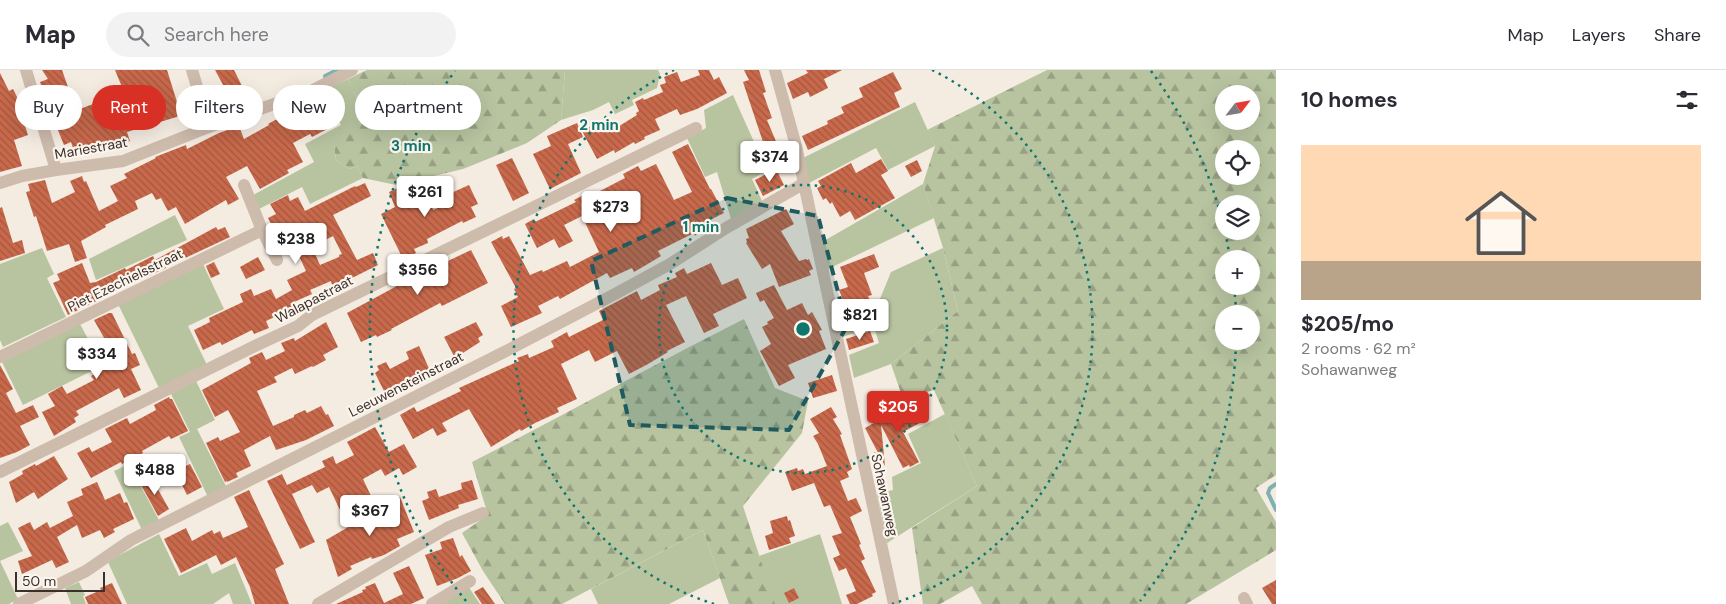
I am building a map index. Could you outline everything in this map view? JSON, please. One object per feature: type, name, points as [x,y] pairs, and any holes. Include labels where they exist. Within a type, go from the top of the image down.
[{"type":"street","points":[[26,70],[56,170]]},
{"type":"street","points":[[192,70],[196,85]]},
{"type":"street","name":"Mariestraat","points":[[263,108],[311,91],[352,70]]},
{"type":"street","name":"Sohawanweg","points":[[775,70],[796,146],[894,604]]},
{"type":"street","name":"Walapastraat","points":[[0,472],[298,326],[312,315],[696,128]]},
{"type":"street","name":"Mariestraat","points":[[0,183],[22,176],[123,161],[200,130]]},
{"type":"street","name":"Leeuwensteinstraat","points":[[19,604],[86,572],[131,540],[615,294],[670,264],[726,228],[803,184]]},
{"type":"street","points":[[244,185],[262,230],[277,260]]},
{"type":"street","name":"Piet Ezechielsstraat","points":[[0,357],[262,230]]},
{"type":"street","points":[[318,604],[449,527],[483,513]]},
{"type":"street","points":[[432,604],[470,581]]},
{"type":"highlighted area","points":[[727,198],[818,216],[847,326],[789,430],[630,425],[591,261]]},
{"type":"green space","points":[[367,70],[565,70],[561,120],[527,143],[463,169],[396,185],[363,178],[357,166],[349,169],[336,160],[334,146],[339,130],[345,130],[345,123],[355,116],[355,130],[481,130],[481,85],[355,85],[355,93],[348,79]]},
{"type":"green space","points":[[565,70],[658,70],[660,74],[657,88],[632,100],[634,105],[615,114],[609,102],[593,110],[561,120]]},
{"type":"green space","points":[[1047,70],[1276,70],[1276,475],[1256,488],[1276,522],[1276,550],[1186,604],[982,604],[972,586],[940,604],[923,604],[912,528],[977,486],[934,390],[903,399],[891,364],[958,311],[943,248],[923,184],[935,146],[927,130]]},
{"type":"green space","points":[[348,79],[355,93],[355,122],[334,146],[336,160],[349,169],[357,166],[363,178],[310,204],[302,187],[259,209],[253,195],[314,162],[305,144],[332,130],[345,130],[345,85],[335,85]]},
{"type":"green space","points":[[733,95],[767,171],[752,179],[762,201],[731,219],[717,172],[705,177],[687,138],[706,128],[704,110]]},
{"type":"green space","points":[[915,102],[935,146],[888,170],[876,148],[809,183],[803,158]]},
{"type":"green space","points":[[923,184],[934,218],[828,269],[822,242]]},
{"type":"green space","points":[[175,215],[187,240],[96,280],[89,259]]},
{"type":"green space","points":[[42,248],[54,274],[47,278],[66,317],[3,347],[0,340],[0,264]]},
{"type":"green space","points":[[943,248],[958,311],[891,364],[854,378],[849,355],[879,343],[874,327],[842,337],[838,319],[880,299],[891,272]]},
{"type":"green space","points":[[203,264],[224,309],[188,326],[207,365],[159,388],[118,304]]},
{"type":"green space","points":[[744,319],[775,388],[808,401],[802,433],[743,506],[775,604],[729,604],[703,530],[562,604],[505,604],[483,571],[462,533],[488,515],[472,462]]},
{"type":"green space","points":[[80,324],[96,354],[108,348],[114,360],[23,405],[2,362]]},
{"type":"green space","points":[[196,381],[215,420],[197,429],[227,488],[208,497],[179,437],[190,432],[171,394]]},
{"type":"green space","points":[[945,414],[977,486],[887,543],[877,494],[893,490],[892,477],[921,463],[908,434]]},
{"type":"green space","points":[[129,464],[160,522],[142,530],[114,471]]},
{"type":"green space","points":[[8,522],[23,551],[0,561],[0,526]]},
{"type":"green space","points":[[703,530],[720,578],[669,604],[598,604],[591,589]]},
{"type":"green space","points":[[159,534],[179,576],[207,563],[212,574],[235,563],[252,604],[233,604],[229,593],[213,604],[127,604],[108,562]]},
{"type":"green space","points":[[820,534],[842,604],[774,604],[759,556]]},
{"type":"green space","points":[[0,561],[18,599],[9,604],[0,604]]},
{"type":"green space","points":[[79,582],[85,595],[83,596],[86,604],[71,604],[65,588]]},
{"type":"green space","points":[[468,586],[480,604],[438,604]]},
{"type":"building","points":[[42,70],[62,70],[67,85],[41,85],[40,82],[48,79]]},
{"type":"building","points":[[115,70],[167,70],[176,99],[176,117],[166,120],[166,85],[121,85]]},
{"type":"building","points":[[215,70],[234,70],[242,85],[223,85]]},
{"type":"building","points":[[698,70],[709,70],[714,80],[719,77],[727,93],[697,109],[680,115],[677,109],[655,119],[660,130],[644,137],[645,139],[635,144],[634,142],[615,153],[614,150],[597,159],[582,131],[595,124],[597,130],[613,121],[616,128],[637,115],[636,113],[639,111],[635,102],[663,92],[660,85],[666,83],[664,77],[677,72],[681,82],[700,75]]},
{"type":"building","points":[[744,70],[759,70],[766,92],[763,93],[772,118],[767,120],[783,158],[767,165],[761,150],[765,148],[743,82],[749,80]]},
{"type":"building","points":[[806,70],[842,70],[824,79],[828,88],[810,97],[808,92],[793,99],[787,83],[808,73]]},
{"type":"building","points":[[893,72],[902,89],[894,93],[900,107],[808,150],[802,136],[828,124],[827,121],[844,113],[841,107],[863,97],[859,88]]},
{"type":"building","points":[[0,73],[9,91],[13,89],[15,93],[15,130],[26,130],[28,135],[14,140],[22,166],[0,172]]},
{"type":"building","points":[[92,104],[92,130],[134,130],[127,132],[130,141],[106,149],[104,143],[74,151],[71,142],[64,145],[58,130],[82,130],[82,108]]},
{"type":"building","points":[[273,121],[273,130],[325,130],[312,137],[310,134],[293,143],[303,162],[287,170],[289,173],[260,189],[247,166],[226,177],[239,199],[228,205],[226,200],[185,224],[176,207],[168,211],[161,198],[156,200],[152,193],[135,201],[138,209],[105,225],[106,227],[81,241],[87,258],[75,262],[69,244],[47,251],[26,192],[30,191],[28,184],[45,180],[52,203],[75,192],[70,181],[82,176],[99,211],[118,201],[110,186],[127,178],[124,174],[155,157],[186,145],[187,149],[228,130],[241,130],[244,139],[263,130]]},
{"type":"building","points":[[577,123],[583,137],[568,144],[581,173],[550,189],[533,154],[551,146],[547,136]]},
{"type":"building","points":[[688,144],[724,213],[706,222],[708,228],[658,251],[661,256],[634,272],[632,268],[610,278],[607,273],[560,299],[558,296],[538,306],[542,313],[511,327],[501,306],[518,297],[514,289],[516,288],[491,242],[502,236],[503,239],[509,236],[530,275],[542,270],[543,272],[567,261],[570,267],[599,252],[582,216],[564,225],[573,241],[559,248],[554,239],[537,248],[525,224],[534,219],[535,222],[576,202],[574,200],[589,192],[591,195],[600,191],[625,178],[623,174],[638,166],[641,171],[656,164],[674,200],[692,192],[672,152]]},
{"type":"building","points":[[512,158],[529,193],[513,201],[496,165]]},
{"type":"building","points":[[881,159],[888,171],[881,175],[895,198],[855,220],[850,211],[840,217],[832,202],[830,204],[826,198],[823,200],[817,188],[821,186],[818,181],[851,163],[856,173]]},
{"type":"building","points":[[917,160],[922,171],[911,177],[905,166]]},
{"type":"building","points":[[776,169],[784,185],[763,196],[755,180]]},
{"type":"building","points":[[365,183],[371,196],[333,215],[357,260],[373,253],[378,265],[350,279],[332,285],[331,281],[310,290],[312,294],[294,302],[297,308],[266,321],[269,328],[254,334],[252,330],[222,345],[220,342],[203,350],[194,330],[210,322],[209,318],[243,302],[240,294],[251,289],[254,296],[271,289],[276,299],[292,290],[287,280],[306,271],[297,252],[291,254],[287,245],[283,247],[268,218],[276,214],[270,204],[288,195],[290,201],[298,197],[305,211]],"holes":[[[333,236],[342,254],[320,265],[312,247]]]},
{"type":"building","points":[[469,185],[478,204],[471,207],[476,217],[463,223],[462,221],[427,239],[428,243],[414,249],[416,253],[403,259],[381,214],[395,207],[389,192],[402,186],[413,206],[429,199],[433,210],[453,202],[449,194]]},
{"type":"building","points":[[2,207],[13,243],[22,240],[25,253],[0,261],[0,208]]},
{"type":"building","points":[[786,209],[794,224],[781,231],[799,261],[809,259],[813,269],[809,271],[811,275],[779,287],[770,264],[762,269],[746,243],[746,239],[749,238],[746,229]]},
{"type":"building","points":[[216,227],[218,230],[225,227],[230,237],[183,259],[181,256],[164,265],[166,268],[102,297],[68,315],[53,283],[60,280],[57,274],[82,263],[90,283],[96,282],[125,268],[126,270],[153,256],[155,260]]},
{"type":"building","points":[[471,250],[488,283],[442,306],[440,303],[377,337],[376,335],[361,342],[347,313],[408,280]]},
{"type":"building","points":[[874,254],[879,267],[864,273],[872,295],[868,296],[870,300],[856,309],[852,302],[845,305],[839,290],[848,287],[840,267]]},
{"type":"building","points":[[258,257],[265,270],[246,279],[240,267]]},
{"type":"building","points":[[214,262],[220,274],[211,278],[206,266]]},
{"type":"building","points":[[711,263],[722,285],[738,278],[747,298],[713,314],[719,326],[704,333],[686,296],[666,305],[685,342],[629,374],[617,351],[595,362],[589,350],[561,364],[577,399],[557,408],[559,412],[521,431],[520,429],[491,447],[469,409],[442,423],[447,431],[437,436],[433,428],[413,439],[400,415],[414,407],[417,412],[461,391],[459,388],[519,361],[517,358],[528,354],[529,358],[554,347],[551,341],[567,332],[569,337],[603,320],[599,311],[637,291],[641,300],[660,290],[658,285],[677,277],[675,273],[684,268],[687,274]]},
{"type":"building","points":[[774,285],[787,310],[802,303],[808,315],[812,312],[822,330],[819,331],[826,349],[788,365],[795,378],[779,386],[760,351],[771,344],[762,327],[774,318],[764,300],[760,302],[756,293]]},
{"type":"building","points":[[112,313],[132,354],[135,353],[140,365],[131,369],[141,390],[124,398],[119,388],[76,411],[79,415],[74,418],[76,422],[54,436],[42,412],[55,406],[48,394],[62,386],[67,394],[94,380],[91,376],[117,361],[94,320]]},
{"type":"building","points":[[326,322],[338,347],[323,355],[326,360],[295,374],[292,368],[274,377],[277,382],[257,391],[273,426],[305,410],[307,413],[321,406],[326,415],[328,414],[334,426],[306,440],[276,450],[270,436],[244,450],[251,466],[236,473],[238,477],[225,482],[206,443],[218,437],[220,441],[240,432],[228,410],[215,417],[202,390],[251,363],[249,358],[262,352],[266,360],[285,351],[281,343],[294,338],[295,341]]},
{"type":"building","points":[[476,322],[483,335],[478,338],[480,342],[455,358],[444,337]]},
{"type":"building","points":[[870,331],[874,342],[849,350],[846,339]]},
{"type":"building","points":[[419,346],[431,373],[385,393],[375,373],[379,370],[377,366],[386,362],[390,369],[409,359],[406,352]]},
{"type":"building","points":[[0,365],[13,389],[6,393],[16,413],[33,405],[39,417],[20,426],[30,445],[0,458]]},
{"type":"building","points":[[832,375],[837,391],[813,398],[808,383]]},
{"type":"building","points":[[169,397],[172,399],[188,431],[171,439],[169,436],[142,451],[143,453],[91,478],[77,453],[89,447],[92,452],[112,442],[105,429],[127,418],[130,424],[156,410],[154,405]]},
{"type":"building","points":[[904,406],[906,410],[914,406],[916,410],[923,407],[929,418],[903,432],[919,462],[910,467],[909,465],[903,468],[881,425],[885,466],[865,428]]},
{"type":"building","points":[[831,407],[837,417],[833,419],[842,434],[840,435],[852,469],[847,472],[849,477],[840,481],[848,501],[856,498],[862,511],[850,517],[865,559],[861,561],[876,592],[872,594],[873,596],[857,604],[850,604],[846,595],[856,591],[846,568],[839,571],[833,558],[840,555],[832,536],[842,533],[830,505],[824,507],[814,483],[792,491],[785,472],[797,468],[798,471],[803,469],[805,474],[827,466],[813,436],[819,433],[810,419]]},
{"type":"building","points":[[375,427],[389,452],[404,444],[417,467],[403,475],[399,468],[385,476],[381,469],[363,479],[371,496],[340,510],[329,487],[317,493],[312,485],[292,494],[315,542],[300,549],[267,481],[282,474],[287,485],[325,467],[322,461],[333,456],[336,464],[354,455],[347,442]]},
{"type":"building","points":[[54,456],[68,479],[38,499],[34,492],[16,503],[9,482],[23,474],[22,471]]},
{"type":"building","points":[[190,464],[202,487],[187,495],[175,471]]},
{"type":"building","points":[[151,477],[169,509],[158,516],[140,483]]},
{"type":"building","points":[[472,480],[478,499],[458,505],[459,508],[429,520],[422,501],[429,498],[427,492],[436,489],[439,497],[462,489],[461,483]]},
{"type":"building","points":[[97,482],[105,500],[120,493],[124,503],[127,502],[134,519],[113,529],[115,532],[104,538],[100,530],[82,538],[77,525],[57,537],[69,562],[56,568],[52,560],[22,574],[18,561],[32,556],[18,528],[30,522],[34,530],[47,522],[50,528],[73,516],[67,502],[83,495],[81,489]]},
{"type":"building","points":[[249,490],[284,564],[275,569],[289,604],[255,604],[250,587],[236,557],[221,565],[216,555],[181,573],[164,539],[186,528],[192,541],[212,530],[214,534],[220,531],[223,538],[248,527],[234,497]]},
{"type":"building","points":[[400,497],[414,532],[397,539],[400,546],[384,555],[372,559],[371,557],[350,566],[352,569],[338,577],[326,540]]},
{"type":"building","points":[[787,516],[795,536],[789,538],[791,543],[769,550],[765,536],[773,533],[770,521]]},
{"type":"building","points":[[453,538],[460,557],[462,555],[471,571],[437,586],[425,555],[442,549],[440,542]]},
{"type":"building","points":[[409,566],[424,598],[411,604],[336,604],[363,592],[362,590],[366,589],[365,587],[375,583],[384,603],[403,594],[393,573]]},
{"type":"building","points":[[1276,580],[1276,604],[1272,604],[1262,588]]},
{"type":"building","points":[[112,583],[122,604],[88,604],[85,597]]},
{"type":"building","points":[[483,587],[495,604],[482,604],[474,592]]},
{"type":"building","points":[[794,588],[799,598],[789,603],[784,593]]},
{"type":"waterway","points":[[325,76],[337,70]]},
{"type":"waterway","points":[[1276,484],[1270,488],[1268,493],[1276,510]]}]
